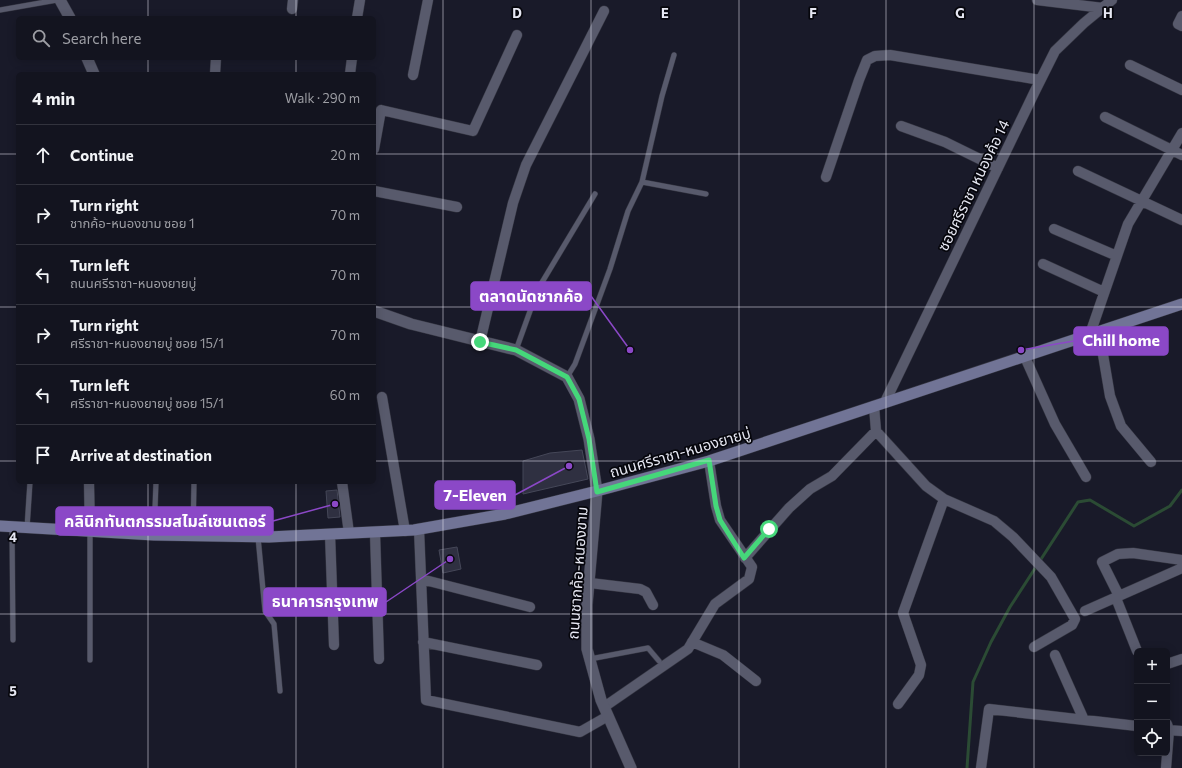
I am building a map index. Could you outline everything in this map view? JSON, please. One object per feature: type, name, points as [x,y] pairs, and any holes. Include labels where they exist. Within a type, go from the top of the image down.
[{"type":"main road","name":"ถนนศรีราชา-หนองยายบู่","points":[[0,526],[26,529],[154,536],[258,536],[405,531],[505,514],[597,492],[709,460],[1182,304]]},
{"type":"street","points":[[60,0],[69,16]]},
{"type":"street","points":[[357,16],[360,0]]},
{"type":"street","points":[[414,75],[428,0]]},
{"type":"street","points":[[1037,0],[1103,8]]},
{"type":"street","name":"ซอยศรีราชา หนองค้อ 14","points":[[880,404],[1055,51],[1112,0]]},
{"type":"street","points":[[480,342],[513,203],[526,165],[604,11]]},
{"type":"street","points":[[1182,16],[1178,24],[1182,26]]},
{"type":"street","points":[[376,138],[381,110],[473,131],[517,35]]},
{"type":"street","points":[[826,177],[867,60],[876,56],[890,55],[1040,80]]},
{"type":"street","points":[[88,60],[93,72]]},
{"type":"street","points":[[215,72],[216,60]]},
{"type":"street","points":[[350,72],[352,60]]},
{"type":"street","points":[[1130,65],[1182,90]]},
{"type":"street","points":[[1105,117],[1177,153]]},
{"type":"street","points":[[901,126],[945,142],[998,168]]},
{"type":"street","points":[[1151,462],[1121,426],[1110,396],[1094,333],[1104,292],[1128,224],[1142,201],[1177,153],[1182,133]]},
{"type":"street","points":[[1078,171],[1182,220]]},
{"type":"street","points":[[376,191],[457,207]]},
{"type":"street","points":[[1054,229],[1117,256]]},
{"type":"street","points":[[1043,264],[1104,292]]},
{"type":"street","points":[[376,312],[411,324],[516,350],[567,377]]},
{"type":"street","points":[[1024,355],[1055,424],[1086,477]]},
{"type":"street","name":"ถนนชากค้อ-หนองขาม","points":[[567,377],[579,399],[589,439],[597,492],[587,604],[587,649],[606,712],[631,768]]},
{"type":"street","points":[[382,397],[405,531]]},
{"type":"street","points":[[744,558],[789,508],[810,489],[832,476],[876,431],[880,404]]},
{"type":"street","points":[[876,431],[926,486],[944,499],[994,521],[1014,537],[1051,577],[1075,619],[1072,625],[1034,647]]},
{"type":"street","points":[[419,529],[426,700],[580,732],[688,649],[714,604],[749,579],[752,568],[720,520],[716,506],[709,460]]},
{"type":"street","points":[[89,484],[90,532]]},
{"type":"street","points":[[342,484],[349,533]]},
{"type":"street","points":[[898,704],[919,675],[921,665],[903,613],[944,499]]},
{"type":"street","points":[[374,533],[379,659]]},
{"type":"street","points":[[330,534],[334,645]]},
{"type":"street","points":[[1136,648],[1102,562],[1118,554],[1133,553],[1182,560]]},
{"type":"street","points":[[1084,611],[1182,568]]},
{"type":"street","points":[[421,579],[530,607]]},
{"type":"street","points":[[590,582],[640,589],[646,592],[653,604]]},
{"type":"street","points":[[424,642],[537,665]]},
{"type":"street","points":[[692,642],[723,655],[756,681]]},
{"type":"street","points":[[1055,655],[1084,720]]},
{"type":"street","points":[[1170,663],[1182,659]]},
{"type":"street","points":[[981,768],[989,709],[1134,726]]},
{"type":"street","points":[[1170,728],[1182,731]]},
{"type":"street","points":[[1166,768],[1167,756]]},
{"type":"lane","points":[[0,10],[57,0]]},
{"type":"lane","points":[[567,377],[575,364],[610,268],[628,211],[642,182],[662,96],[674,55]]},
{"type":"lane","points":[[642,182],[706,194]]},
{"type":"lane","points":[[516,350],[538,289],[595,194]]},
{"type":"lane","points":[[26,529],[30,484]]},
{"type":"lane","points":[[154,536],[156,484]]},
{"type":"lane","points":[[193,536],[194,484]]},
{"type":"lane","points":[[12,527],[13,640]]},
{"type":"lane","points":[[90,532],[90,660]]},
{"type":"lane","points":[[258,536],[265,611],[274,624],[280,691]]},
{"type":"lane","points":[[590,660],[648,648],[659,661]]},
{"type":"building","points":[[582,450],[588,479],[523,494],[523,461],[550,453]]},
{"type":"building","points":[[337,490],[340,517],[328,518],[326,491]]},
{"type":"building","points":[[457,547],[461,569],[443,573],[439,550]]},
{"type":"waterway","points":[[967,768],[973,682],[991,642],[1010,607],[1078,502],[1090,500],[1134,526],[1170,506],[1182,490]]},
{"type":"place","name":"ตลาดนัดชากค้อ","points":[[630,350]]},
{"type":"place","name":"Chill home","points":[[1021,350]]},
{"type":"place","name":"7-Eleven","points":[[569,466]]},
{"type":"place","name":"คลินิกทันตกรรมสไมล์เซนเตอร์","points":[[335,504]]},
{"type":"place","name":"ธนาคารกรุงเทพ","points":[[450,559]]},
{"type":"route","points":[[480,342],[504,346],[516,350],[567,377],[579,399],[589,439],[597,492],[709,460],[716,506],[720,520],[744,558],[769,529]]}]
